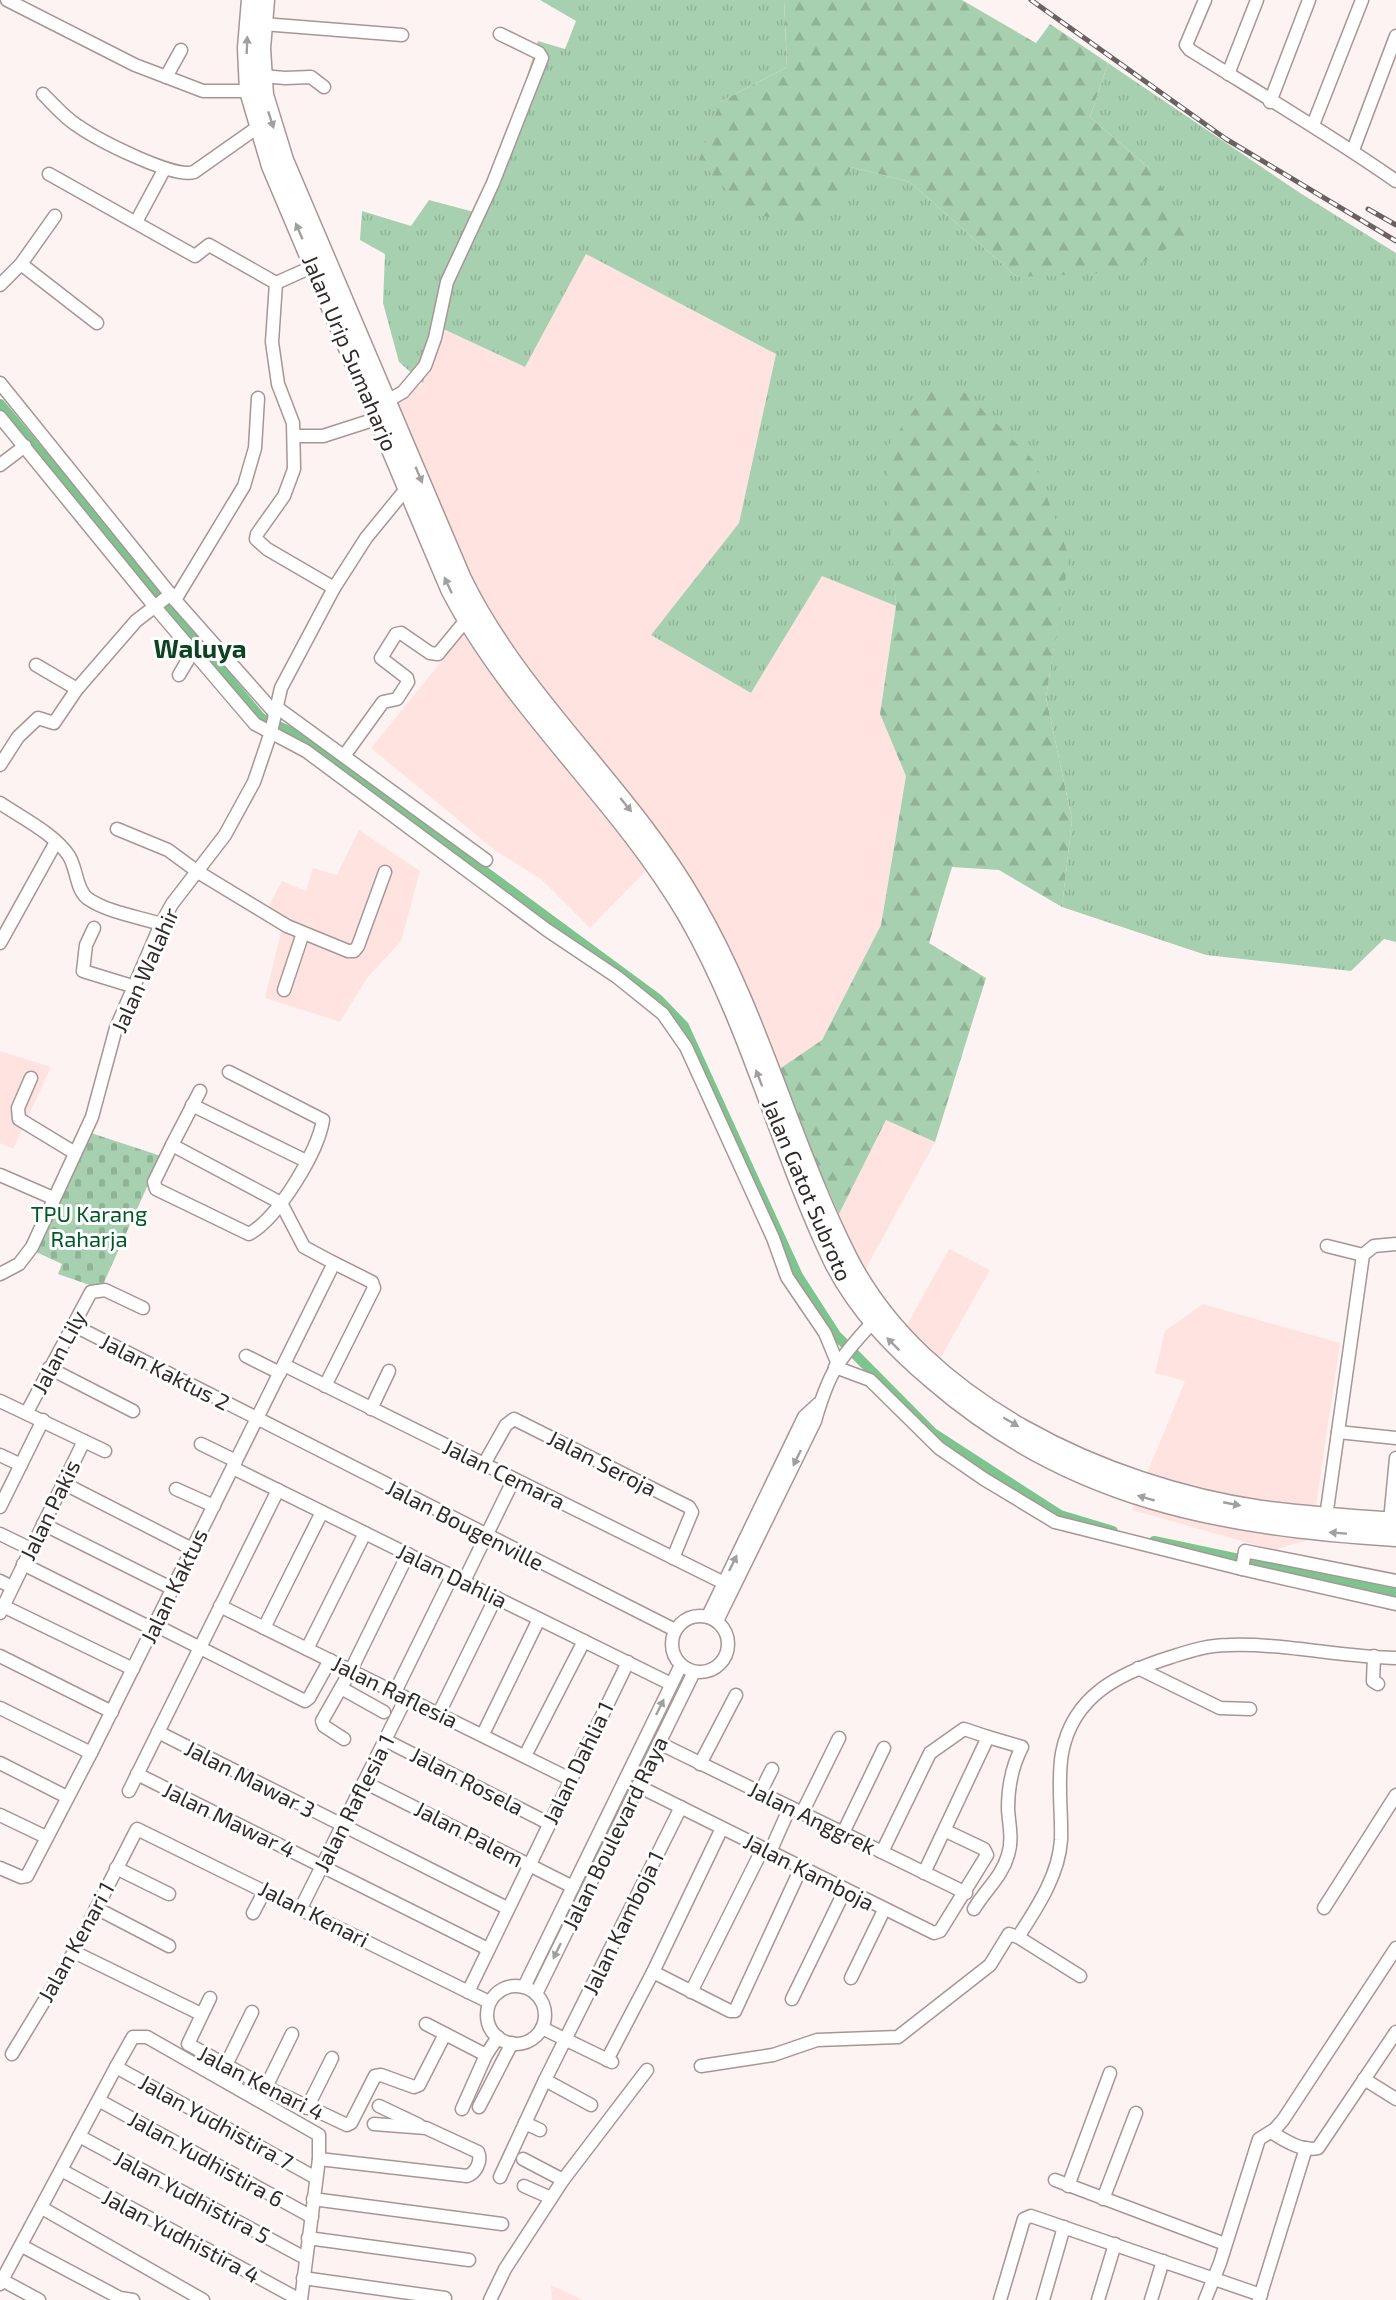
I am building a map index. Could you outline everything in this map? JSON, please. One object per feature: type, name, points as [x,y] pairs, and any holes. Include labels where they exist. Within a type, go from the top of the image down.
[{"type":"highway","name":"Jalan Urip Sumaharjo","points":[[252,0],[247,48],[249,91],[271,166],[379,418],[406,489],[466,620],[519,682]]},
{"type":"highway","name":"Jalan Urip Sumaharjo","points":[[266,0],[262,76],[268,109],[284,160],[462,579],[519,682]]},
{"type":"highway","name":"Jalan Gatot Subroto","points":[[519,682],[646,852],[690,921],[723,986],[833,1261],[872,1323],[912,1362],[973,1414],[1058,1465],[1135,1495],[1250,1523],[1319,1532],[1394,1527]]},
{"type":"highway","name":"Jalan Gatot Subroto","points":[[519,682],[657,843],[698,907],[759,1037],[809,1171],[863,1287],[886,1316],[926,1358],[981,1404],[1063,1449],[1139,1479],[1179,1492],[1260,1510],[1394,1527]]},
{"type":"street","points":[[8,0],[135,65],[203,91],[249,91]]},
{"type":"street","points":[[1205,0],[1186,45],[1270,102],[1353,150],[1396,181]]},
{"type":"street","points":[[1228,74],[1257,0]]},
{"type":"street","points":[[1270,102],[1309,0]]},
{"type":"street","points":[[1313,125],[1362,0]]},
{"type":"street","points":[[263,24],[402,35]]},
{"type":"street","points":[[387,401],[403,392],[425,366],[435,338],[447,282],[493,183],[542,58],[539,53],[500,34]]},
{"type":"street","points":[[1353,150],[1396,36]]},
{"type":"street","points":[[166,76],[181,50]]},
{"type":"street","points":[[262,76],[311,77],[324,87]]},
{"type":"street","points":[[43,94],[82,129],[164,170],[189,174],[258,127]]},
{"type":"street","points":[[136,222],[164,170]]},
{"type":"street","points":[[49,174],[195,256],[209,245],[276,283]]},
{"type":"street","points":[[0,285],[21,264],[55,216]]},
{"type":"street","points":[[21,264],[97,323]]},
{"type":"street","points":[[276,283],[314,266]]},
{"type":"street","points":[[276,283],[272,342],[282,397],[289,408],[294,436],[294,469],[284,496],[257,534],[256,539],[267,549],[334,588]]},
{"type":"street","points":[[0,383],[166,600],[192,652],[255,724],[344,756],[354,773],[547,930],[617,977],[668,1020],[686,1047],[773,1238],[787,1277],[825,1333],[838,1361],[870,1380],[939,1448],[984,1479],[1055,1522],[1396,1604]]},
{"type":"street","points":[[0,765],[18,737],[38,718],[54,723],[77,689],[108,657],[127,630],[166,600],[244,486],[255,448],[258,398]]},
{"type":"street","points":[[0,417],[166,600],[274,711],[312,743],[354,773],[486,860]]},
{"type":"street","points":[[294,436],[323,436],[339,433],[379,418]]},
{"type":"street","points":[[0,465],[25,446]]},
{"type":"street","name":"Jalan Walahir","points":[[0,1274],[27,1256],[100,1093],[116,1028],[132,986],[172,904],[225,835],[254,782],[271,731],[274,711],[291,667],[334,588],[366,538],[406,489]]},
{"type":"street","points":[[344,756],[382,704],[397,699],[408,682],[407,678],[381,658],[396,634],[401,633],[430,653],[438,654],[466,620]]},
{"type":"street","points":[[178,675],[192,652]]},
{"type":"street","points":[[36,665],[77,689]]},
{"type":"street","points":[[0,803],[56,842],[70,857],[81,890],[87,898],[101,905],[161,924]]},
{"type":"street","points":[[117,830],[168,850],[198,872],[303,933],[345,950],[354,951],[385,872]]},
{"type":"street","points":[[0,943],[56,842]]},
{"type":"street","points":[[94,928],[86,945],[82,971],[132,986]]},
{"type":"street","points":[[284,990],[303,933]]},
{"type":"street","points":[[200,1091],[154,1182],[156,1189],[246,1234],[255,1231],[281,1203],[306,1161],[323,1122],[321,1118],[229,1072]]},
{"type":"street","points":[[31,1078],[18,1108],[20,1119],[75,1153]]},
{"type":"street","points":[[192,1105],[306,1161]]},
{"type":"street","points":[[172,1145],[281,1203],[304,1247],[372,1282],[374,1288],[325,1386]]},
{"type":"street","points":[[0,1175],[53,1198]]},
{"type":"street","points":[[1326,1517],[1363,1255],[1374,1245],[1396,1244]]},
{"type":"street","points":[[1327,1246],[1363,1255]]},
{"type":"street","name":"Jalan Kaktus","points":[[0,1868],[21,1877],[27,1876],[91,1754],[334,1263]]},
{"type":"street","name":"Jalan Lily","points":[[27,1412],[91,1292],[105,1290],[143,1308]]},
{"type":"street","points":[[713,1618],[813,1425],[818,1404],[838,1361],[872,1323]]},
{"type":"street","name":"Jalan Kaktus 2","points":[[73,1325],[256,1419]]},
{"type":"street","name":"Jalan Cemara","points":[[246,1356],[325,1386],[724,1583]]},
{"type":"street","points":[[49,1368],[133,1410]]},
{"type":"street","points":[[372,1409],[389,1371]]},
{"type":"street","points":[[0,1401],[105,1451]]},
{"type":"street","points":[[713,1618],[724,1583],[804,1417],[818,1404]]},
{"type":"street","name":"Jalan Bougenville","points":[[256,1419],[675,1630]]},
{"type":"street","points":[[0,1507],[43,1420]]},
{"type":"street","name":"Jalan Seroja","points":[[484,1464],[510,1420],[524,1424],[689,1507],[692,1512],[672,1558]]},
{"type":"street","points":[[1338,1432],[1396,1438]]},
{"type":"street","name":"Jalan Pakis","points":[[2,1609],[84,1441]]},
{"type":"street","name":"Jalan Dahlia","points":[[201,1444],[278,1490],[672,1684]]},
{"type":"street","points":[[0,1455],[21,1465]]},
{"type":"street","points":[[1394,1527],[1396,1458]]},
{"type":"street","points":[[464,1581],[514,1479]]},
{"type":"street","points":[[63,1483],[192,1549]]},
{"type":"street","points":[[176,1489],[214,1506]]},
{"type":"street","points":[[129,1791],[278,1490]]},
{"type":"street","points":[[264,1628],[322,1512]]},
{"type":"street","points":[[43,1524],[173,1589]]},
{"type":"street","points":[[307,1649],[365,1533]]},
{"type":"street","points":[[0,1534],[31,1549]]},
{"type":"street","points":[[1242,1567],[1244,1552],[1396,1581]]},
{"type":"street","points":[[344,1739],[321,1722],[351,1670],[408,1554]]},
{"type":"street","points":[[23,1564],[305,1701],[309,1698],[330,1660]]},
{"type":"street","name":"Jalan Raflesia 1","points":[[301,1908],[385,1740],[401,1695],[452,1575]]},
{"type":"street","points":[[0,1581],[12,1587]]},
{"type":"street","points":[[441,1709],[495,1597]]},
{"type":"street","name":"Jalan Raflesia","points":[[220,1606],[570,1779]]},
{"type":"street","points":[[2,1609],[133,1670]]},
{"type":"street","points":[[695,1616],[713,1618],[728,1637],[726,1656],[718,1666],[707,1672],[694,1672],[681,1665],[672,1648],[675,1630],[684,1620],[695,1616]]},
{"type":"street","points":[[484,1730],[539,1619]]},
{"type":"street","points":[[528,1750],[584,1641]]},
{"type":"street","points":[[1018,1937],[1045,1892],[1056,1866],[1061,1839],[1060,1772],[1067,1737],[1084,1706],[1101,1688],[1138,1668],[1194,1650],[1228,1645],[1396,1658]]},
{"type":"street","points":[[0,1656],[112,1712]]},
{"type":"street","points":[[1374,1656],[1373,1681],[1378,1684]]},
{"type":"street","name":"Jalan Dahlia 1","points":[[468,1992],[528,1864],[628,1662]]},
{"type":"street","name":"Jalan Boulevard Raya","points":[[524,1987],[681,1665]]},
{"type":"street","points":[[1138,1668],[1220,1708],[1250,1709]]},
{"type":"street","name":"Jalan Boulevard Raya","points":[[536,1994],[694,1672]]},
{"type":"street","points":[[341,1688],[384,1712]]},
{"type":"street","points":[[700,1764],[736,1695]]},
{"type":"street","points":[[0,1708],[91,1754]]},
{"type":"street","points":[[882,1852],[934,1749],[963,1729],[1022,1747],[1015,1763],[1011,1784],[1008,1808],[1011,1837],[1008,1856],[1000,1874],[974,1909]]},
{"type":"street","name":"Jalan Mawar 3","points":[[158,1732],[507,1908]]},
{"type":"street","points":[[924,1872],[946,1831],[988,1737]]},
{"type":"street","points":[[802,1813],[839,1738]]},
{"type":"street","name":"Jalan Rosela","points":[[385,1740],[548,1823]]},
{"type":"street","name":"Jalan Anggrek","points":[[659,1743],[966,1893]]},
{"type":"street","points":[[843,1833],[884,1748]]},
{"type":"street","points":[[0,1763],[68,1797]]},
{"type":"street","points":[[760,1793],[772,1769]]},
{"type":"street","name":"Jalan Mawar 4","points":[[137,1774],[488,1949]]},
{"type":"street","name":"Jalan Palem","points":[[364,1782],[573,1887]]},
{"type":"street","name":"Jalan Kamboja","points":[[638,1786],[926,1930],[938,1933],[966,1893]]},
{"type":"street","points":[[1324,1908],[1396,1795]]},
{"type":"street","name":"Jalan Kamboja 1","points":[[500,2177],[545,2080],[681,1807]]},
{"type":"street","points":[[691,1992],[790,1807]]},
{"type":"street","points":[[0,1815],[46,1837]]},
{"type":"street","points":[[542,2028],[609,2061],[722,1828]]},
{"type":"street","name":"Jalan Kenari 1","points":[[12,2054],[74,1952],[137,1829]]},
{"type":"street","name":"Jalan Kenari","points":[[137,1829],[489,2002]]},
{"type":"street","points":[[946,1831],[987,1853],[987,1860],[966,1893]]},
{"type":"street","points":[[116,1868],[169,1894]]},
{"type":"street","points":[[653,1972],[730,2011],[735,2011],[801,1868]]},
{"type":"street","points":[[253,1913],[264,1890]]},
{"type":"street","points":[[792,1999],[845,1890]]},
{"type":"street","points":[[96,1908],[170,1946]]},
{"type":"street","points":[[851,1978],[885,1910]]},
{"type":"street","points":[[701,2067],[773,2055],[817,2040],[840,2037],[882,2039],[898,2037],[990,1965],[1008,1934],[1018,1937],[1080,1976]]},
{"type":"street","points":[[1205,2300],[1259,2139],[1271,2133],[1283,2120],[1396,1948]]},
{"type":"street","name":"Jalan Kenari 4","points":[[74,1952],[201,2014],[188,2044],[266,2087],[344,2125],[350,2125],[375,2076],[381,2075],[414,2087],[419,2085],[445,2034]]},
{"type":"street","points":[[524,1987],[536,1994],[544,2010],[542,2028],[524,2043],[512,2043],[498,2037],[490,2027],[487,2015],[489,2002],[504,1989],[524,1987]]},
{"type":"street","points":[[201,2014],[210,1998]]},
{"type":"street","points":[[226,2065],[252,2013]]},
{"type":"street","points":[[426,2024],[486,2055]]},
{"type":"street","points":[[1271,2133],[1316,2150],[1323,2144],[1396,2032]]},
{"type":"street","points":[[266,2087],[292,2034]]},
{"type":"street","points":[[39,2300],[1,2282],[63,2171],[79,2136],[133,2037],[147,2037],[319,2135],[319,2159],[300,2300]]},
{"type":"street","points":[[462,2109],[486,2055],[498,2037]]},
{"type":"street","points":[[479,2107],[512,2043]]},
{"type":"street","points":[[307,2108],[332,2058]]},
{"type":"street","name":"Jalan Yudhistira 7","points":[[116,2067],[316,2178]]},
{"type":"street","points":[[490,2300],[505,2270],[563,2180],[647,2070]]},
{"type":"street","points":[[1068,2186],[1110,2073]]},
{"type":"street","points":[[1364,2079],[1396,2099]]},
{"type":"street","points":[[545,2080],[591,2105]]},
{"type":"street","name":"Jalan Yudhistira 6","points":[[100,2101],[312,2217]]},
{"type":"street","points":[[378,2106],[426,2128]]},
{"type":"street","points":[[1103,2199],[1136,2113]]},
{"type":"street","points":[[525,2122],[540,2130]]},
{"type":"street","name":"Jalan Yudhistira 7","points":[[319,2159],[472,2174],[479,2160],[478,2152],[426,2128],[374,2124]]},
{"type":"street","name":"Jalan Yudhistira 5","points":[[79,2136],[305,2258]]},
{"type":"street","points":[[1000,2300],[1024,2219],[1031,2216],[1214,2278],[1260,2297],[1306,2148]]},
{"type":"street","points":[[523,2159],[563,2180]]},
{"type":"street","name":"Jalan Yudhistira 4","points":[[63,2171],[300,2300]]},
{"type":"street","points":[[1055,2180],[1225,2244]]},
{"type":"street","points":[[524,2186],[551,2198]]},
{"type":"street","name":"Jalan Yudhistira 6","points":[[313,2199],[502,2224]]},
{"type":"street","points":[[42,2208],[204,2300]]},
{"type":"street","points":[[1043,2300],[1064,2227]]},
{"type":"street","points":[[308,2238],[469,2260]]},
{"type":"street","points":[[1098,2300],[1115,2244]]},
{"type":"street","points":[[22,2246],[120,2298],[133,2300]]},
{"type":"street","points":[[1151,2300],[1163,2261]]},
{"type":"street","points":[[303,2278],[445,2298]]},
{"type":"shaded area","points":[[586,254],[776,354],[739,523],[652,635],[751,693],[822,575],[896,606],[880,714],[906,776],[881,925],[822,1040],[775,1072],[664,852],[590,928],[541,879],[496,851],[371,748],[480,614],[389,407],[423,383],[439,327],[525,367]]},
{"type":"shaded area","points":[[359,830],[420,871],[401,941],[367,978],[340,1022],[265,998],[283,924],[263,917],[282,881],[306,891],[313,868],[337,875]]},
{"type":"shaded area","points":[[0,1051],[51,1067],[13,1149],[0,1143]]},
{"type":"shaded area","points":[[886,1120],[935,1142],[859,1281],[824,1236],[839,1214]]},
{"type":"shaded area","points":[[949,1249],[990,1270],[936,1366],[901,1336]]},
{"type":"shaded area","points":[[1203,1304],[1340,1343],[1311,1539],[1274,1550],[1132,1510],[1185,1381],[1155,1373],[1165,1331]]},
{"type":"shaded area","points":[[551,2285],[583,2300],[552,2300]]},
{"type":"green space","points":[[540,0],[784,0],[787,67],[720,102],[851,167],[910,182],[1017,277],[1150,169],[1090,117],[1108,63],[1297,191],[1396,253],[1396,942],[1384,939],[1351,971],[1206,955],[1062,907],[1072,820],[1046,697],[1068,556],[892,537],[896,606],[822,576],[751,693],[651,635],[739,523],[776,354],[586,254],[525,367],[439,327],[423,383],[399,362],[383,303],[385,254],[360,240],[362,211],[411,226],[429,200],[474,212],[512,124],[538,41],[565,49],[576,21]]},
{"type":"green space","points":[[784,0],[962,0],[1036,43],[1050,24],[1108,63],[1090,117],[1150,169],[1192,234],[1126,272],[1017,277],[910,182],[851,167],[823,228],[748,213],[699,160],[720,102],[787,67]]},
{"type":"green space","points":[[932,385],[966,393],[1033,460],[1069,556],[1046,697],[1072,820],[1062,907],[999,870],[952,867],[929,943],[986,978],[935,1142],[886,1120],[839,1214],[775,1072],[822,1040],[881,925],[906,776],[880,714],[896,606],[885,450]]},
{"type":"green space","name":"TPU Karang Raharja","points":[[91,1133],[161,1156],[101,1289],[58,1274],[62,1264],[36,1252]]},
{"type":"waterway","points":[[0,404],[261,718],[291,732],[328,756],[658,999],[684,1026],[798,1276],[836,1335],[933,1433],[1060,1515],[1113,1531]]},
{"type":"waterway","points":[[1154,1541],[1396,1592]]},
{"type":"railway","points":[[1031,0],[1226,139],[1396,241]]},
{"type":"railway","points":[[1368,209],[1396,225]]},
{"type":"district","name":"Waluya","points":[[200,649]]}]
